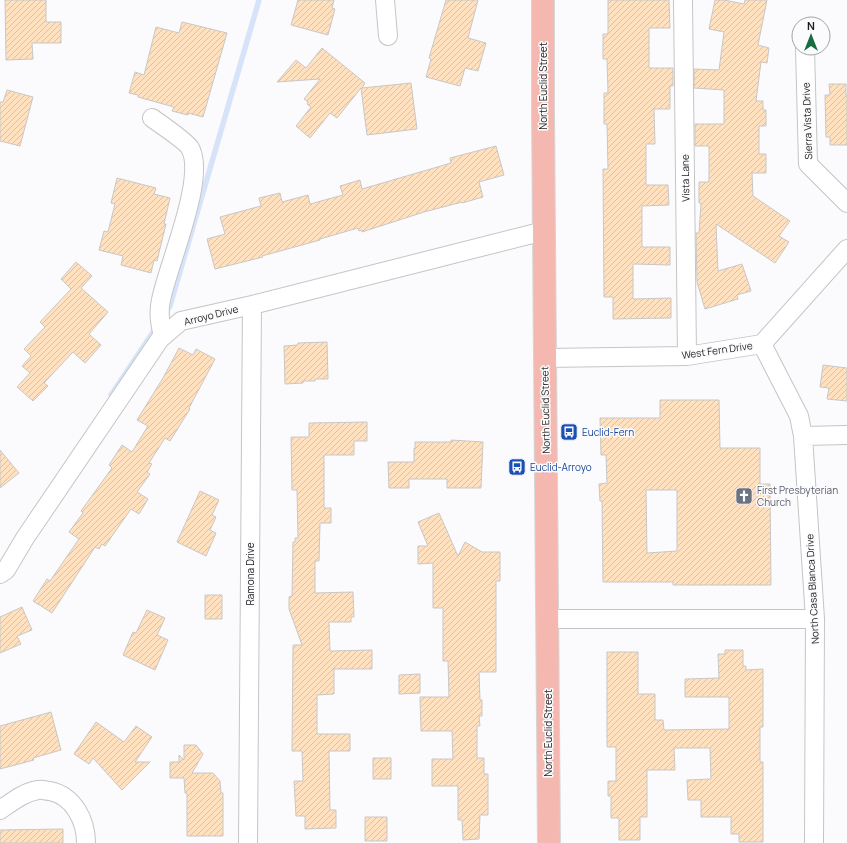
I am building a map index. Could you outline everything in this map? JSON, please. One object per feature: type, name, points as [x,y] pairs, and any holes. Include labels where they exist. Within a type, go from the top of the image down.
[{"type":"main road","name":"North Euclid Street","points":[[543,0],[549,843]]},
{"type":"street","points":[[385,0],[388,36]]},
{"type":"street","name":"Vista Lane","points":[[683,0],[687,356]]},
{"type":"street","name":"Sierra Vista Drive","points":[[805,56],[808,164],[847,203]]},
{"type":"street","points":[[152,118],[190,147],[195,166],[192,187],[180,239],[161,300],[160,316],[163,336]]},
{"type":"street","name":"Arroyo Drive","points":[[0,574],[6,570],[25,538],[160,339],[181,321],[252,305],[544,231]]},
{"type":"street","name":"West Fern Drive","points":[[545,358],[687,356],[762,344],[847,249]]},
{"type":"street","name":"Ramona Drive","points":[[248,843],[252,305]]},
{"type":"street","name":"North Casa Blanca Drive","points":[[762,344],[800,416],[803,436],[815,619],[814,843]]},
{"type":"street","points":[[803,436],[847,435]]},
{"type":"street","points":[[548,619],[815,619]]},
{"type":"street","points":[[0,810],[27,793],[39,789],[54,792],[67,799],[76,809],[86,832],[86,843]]},
{"type":"building","points":[[5,0],[46,0],[46,22],[61,22],[61,43],[32,43],[33,59],[6,60]]},
{"type":"building","points":[[298,0],[334,0],[332,8],[335,9],[328,35],[291,25]]},
{"type":"building","points":[[446,0],[478,0],[468,38],[486,43],[478,71],[465,68],[460,86],[426,77],[431,59],[429,58]]},
{"type":"building","points":[[608,0],[669,0],[670,28],[649,28],[649,68],[673,68],[673,86],[670,86],[670,109],[654,109],[655,144],[646,144],[646,185],[668,185],[669,205],[642,206],[642,247],[670,247],[670,265],[633,264],[633,299],[671,298],[671,318],[613,319],[613,297],[604,297],[603,169],[608,169],[607,124],[604,124],[604,93],[608,93],[607,59],[603,59],[603,34],[608,34]]},
{"type":"building","points":[[715,0],[724,0],[744,4],[745,0],[767,0],[758,45],[769,48],[767,63],[761,62],[756,101],[763,101],[763,110],[766,110],[766,126],[759,126],[759,154],[766,154],[766,173],[752,173],[753,196],[790,221],[779,236],[789,242],[775,263],[716,224],[718,271],[742,264],[751,291],[737,295],[738,299],[705,309],[697,282],[696,233],[699,233],[701,203],[699,203],[699,182],[709,182],[709,146],[695,146],[695,124],[724,124],[724,90],[694,88],[694,69],[719,70],[724,32],[709,29]]},
{"type":"building","points":[[182,22],[227,33],[203,117],[172,111],[174,107],[129,93],[135,72],[144,75],[156,27],[179,33]]},
{"type":"building","points":[[322,48],[365,83],[362,88],[411,83],[417,129],[367,135],[361,88],[337,118],[330,113],[310,138],[296,126],[311,107],[304,99],[320,79],[277,82],[296,60],[306,68]]},
{"type":"building","points":[[829,84],[846,84],[847,145],[830,145],[830,137],[826,137],[825,95],[830,95]]},
{"type":"building","points":[[7,90],[33,97],[20,146],[0,141],[0,102],[3,102]]},
{"type":"building","points":[[496,146],[504,175],[479,182],[483,197],[424,212],[362,232],[362,230],[359,231],[358,228],[262,256],[263,257],[215,269],[207,239],[225,234],[220,217],[261,206],[259,198],[280,193],[282,202],[308,195],[310,204],[343,195],[340,186],[360,180],[362,189],[451,163],[450,158]]},
{"type":"building","points":[[117,178],[156,188],[154,194],[170,198],[164,224],[166,224],[157,261],[154,260],[151,273],[121,265],[123,256],[99,250],[104,231],[108,232],[115,204],[111,203]]},
{"type":"building","points":[[76,262],[92,276],[81,288],[108,312],[89,334],[101,345],[85,363],[73,352],[44,383],[48,386],[33,401],[17,387],[30,373],[22,366],[31,356],[24,349],[45,327],[40,322],[71,289],[61,279]]},
{"type":"building","points":[[327,342],[328,379],[315,379],[315,381],[303,381],[303,383],[285,384],[284,346],[298,345],[298,343]]},
{"type":"building","points":[[179,348],[193,355],[196,349],[215,359],[189,408],[190,409],[170,441],[165,438],[149,463],[152,464],[147,472],[150,474],[137,492],[148,499],[139,514],[131,509],[105,546],[102,544],[99,549],[95,547],[52,613],[33,601],[47,579],[50,581],[79,539],[69,532],[83,513],[81,511],[112,468],[109,465],[122,445],[132,452],[148,426],[137,420],[163,378]]},
{"type":"building","points":[[823,365],[847,368],[847,401],[827,399],[829,388],[820,387]]},
{"type":"building","name":"First Presbyterian Church","points":[[660,400],[719,400],[720,448],[760,448],[760,484],[770,484],[771,585],[673,585],[673,582],[603,582],[602,501],[600,501],[599,484],[607,483],[606,455],[601,455],[600,418],[660,418]],"holes":[[[646,490],[677,490],[677,551],[647,553]]]},
{"type":"building","points":[[367,422],[367,441],[354,441],[354,455],[324,455],[324,508],[331,508],[331,523],[320,523],[319,561],[315,561],[315,593],[353,592],[354,617],[351,617],[351,622],[329,622],[330,651],[372,650],[372,669],[334,669],[334,694],[317,695],[317,734],[350,734],[350,751],[329,751],[330,810],[336,810],[336,828],[305,829],[305,816],[296,816],[294,781],[303,781],[302,751],[292,751],[293,645],[302,645],[289,609],[289,597],[292,596],[293,542],[295,542],[295,538],[298,538],[297,490],[292,490],[291,437],[309,437],[309,423]]},
{"type":"building","points":[[451,440],[483,442],[481,488],[447,488],[447,479],[409,479],[409,488],[389,488],[388,462],[414,462],[415,442],[451,442]]},
{"type":"building","points":[[0,450],[19,473],[0,488]]},
{"type":"building","points":[[200,491],[219,500],[212,515],[216,517],[210,530],[216,533],[206,556],[177,542]]},
{"type":"building","points":[[439,513],[458,556],[465,542],[482,552],[500,552],[500,581],[496,581],[496,672],[479,672],[482,716],[479,716],[480,726],[477,726],[477,758],[484,758],[484,774],[488,774],[488,815],[480,815],[479,839],[463,840],[462,820],[458,820],[458,786],[432,786],[432,759],[453,759],[452,731],[421,731],[420,697],[449,697],[448,661],[443,661],[443,608],[433,608],[433,563],[418,564],[418,546],[428,546],[418,522]]},
{"type":"building","points":[[205,595],[222,595],[222,619],[205,619]]},
{"type":"building","points":[[22,607],[32,630],[17,636],[21,644],[0,653],[0,617]]},
{"type":"building","points":[[147,610],[165,618],[157,635],[168,640],[155,670],[123,655],[133,632],[136,633]]},
{"type":"building","points":[[725,650],[743,650],[743,666],[746,666],[746,670],[763,669],[763,727],[760,727],[760,762],[763,762],[763,842],[739,842],[739,834],[731,834],[731,817],[701,817],[701,800],[688,800],[687,780],[711,779],[710,748],[674,748],[675,770],[647,770],[647,817],[640,817],[640,840],[619,840],[619,818],[611,818],[611,796],[608,796],[608,781],[616,781],[616,747],[607,747],[607,652],[638,652],[638,694],[655,694],[655,720],[663,720],[664,730],[729,729],[729,697],[685,697],[685,679],[719,678],[718,654],[725,654]]},
{"type":"building","points":[[420,674],[420,693],[399,694],[399,675]]},
{"type":"building","points":[[51,712],[61,750],[33,758],[34,760],[0,769],[0,726]]},
{"type":"building","points":[[96,722],[124,742],[136,726],[152,737],[135,762],[150,762],[122,790],[93,758],[89,764],[74,754]]},
{"type":"building","points":[[184,745],[196,745],[203,754],[192,773],[213,773],[220,781],[221,793],[223,793],[223,836],[187,836],[187,793],[185,793],[184,778],[170,778],[170,762],[179,762],[179,755],[184,760]]},
{"type":"building","points":[[373,758],[391,758],[391,779],[373,779]]},
{"type":"building","points":[[365,817],[387,817],[387,841],[365,841]]},
{"type":"building","points":[[63,829],[63,843],[0,843],[0,830]]},
{"type":"waterway","points":[[165,314],[170,306],[259,0]]},
{"type":"waterway","points":[[111,395],[157,326]]},
{"type":"place","name":"Euclid-Fern","points":[[569,432]]},
{"type":"place","name":"Euclid-Arroyo","points":[[517,467]]},
{"type":"place","name":"First Presbyterian Church","points":[[744,496]]}]
